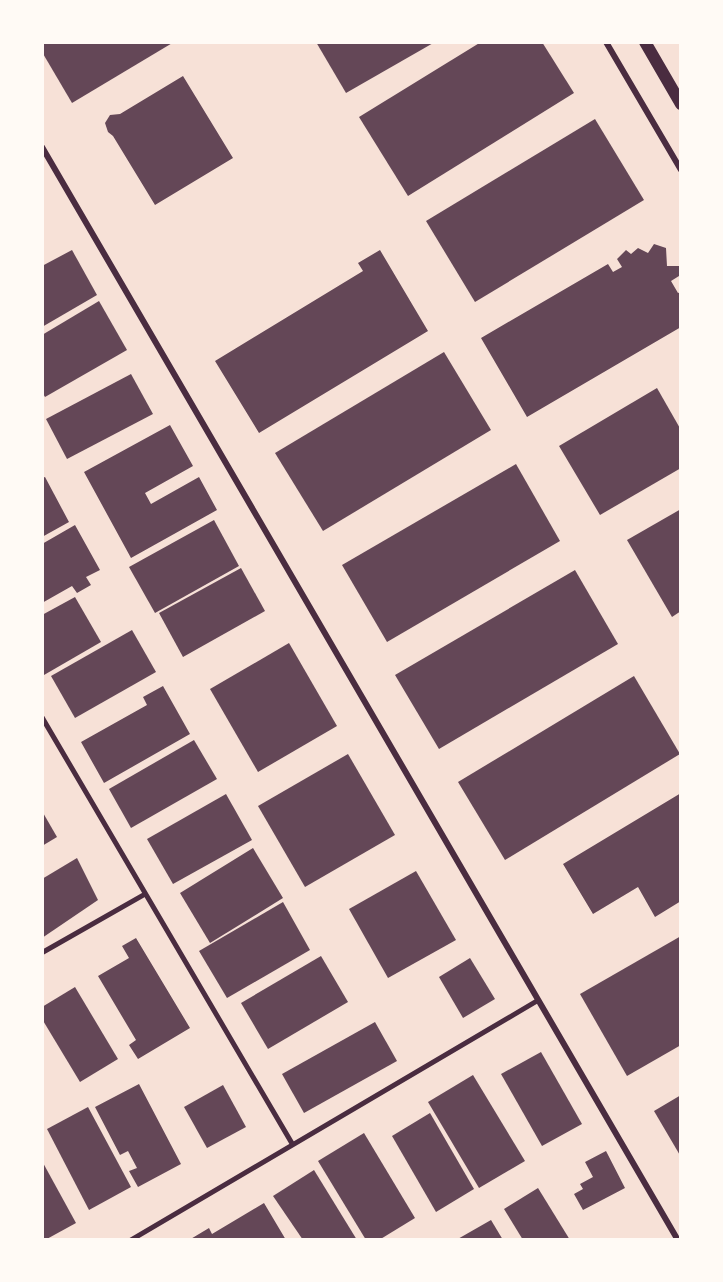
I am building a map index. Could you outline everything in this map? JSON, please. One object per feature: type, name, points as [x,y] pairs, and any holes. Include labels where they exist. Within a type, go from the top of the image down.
[{"type":"main road","points":[[645,42],[681,104]]},
{"type":"street","points":[[606,42],[681,170]]},
{"type":"street","points":[[42,147],[678,1240]]},
{"type":"lane","points":[[42,717],[292,1143]]},
{"type":"lane","points":[[42,952],[144,894]]},
{"type":"lane","points":[[130,1240],[537,1000]]},
{"type":"building","points":[[42,42],[174,42],[72,103],[42,52]]},
{"type":"building","points":[[316,42],[435,42],[346,93]]},
{"type":"building","points":[[481,42],[542,42],[574,93],[408,196],[359,117]]},
{"type":"building","points":[[183,76],[233,158],[155,205],[113,136],[108,132],[105,123],[110,115],[120,114]]},
{"type":"building","points":[[595,119],[644,200],[475,302],[426,221]]},
{"type":"building","points":[[654,244],[666,248],[667,266],[679,266],[679,276],[671,281],[678,293],[681,292],[681,327],[527,417],[481,338],[608,264],[613,272],[622,267],[617,259],[626,250],[631,254],[638,248],[648,253]]},
{"type":"building","points":[[72,250],[97,295],[42,327],[42,266]]},
{"type":"building","points":[[380,250],[428,331],[259,433],[215,361],[363,271],[358,263]]},
{"type":"building","points":[[99,301],[127,350],[45,397],[42,392],[42,335]]},
{"type":"building","points":[[444,352],[491,430],[323,531],[275,453]]},
{"type":"building","points":[[131,374],[153,414],[67,459],[46,419]]},
{"type":"building","points":[[657,388],[681,430],[681,468],[600,515],[559,446]]},
{"type":"building","points":[[170,425],[193,466],[145,493],[151,504],[199,477],[217,510],[131,558],[84,472]]},
{"type":"building","points":[[516,464],[560,541],[387,642],[342,565]]},
{"type":"building","points":[[45,477],[69,522],[42,537],[42,478]]},
{"type":"building","points":[[681,509],[681,611],[672,617],[627,540]]},
{"type":"building","points":[[214,520],[239,566],[155,613],[129,567]]},
{"type":"building","points":[[75,525],[100,570],[86,577],[91,585],[77,593],[72,586],[42,603],[42,544]]},
{"type":"building","points":[[241,568],[265,611],[183,657],[159,613]]},
{"type":"building","points":[[575,570],[618,644],[439,749],[395,675]]},
{"type":"building","points":[[75,597],[101,642],[44,675],[42,615]]},
{"type":"building","points":[[132,630],[156,672],[75,718],[51,676]]},
{"type":"building","points":[[289,643],[337,726],[258,772],[210,689]]},
{"type":"building","points":[[634,676],[680,754],[505,860],[458,782]]},
{"type":"building","points":[[163,686],[190,734],[104,783],[81,742],[147,705],[143,697]]},
{"type":"building","points":[[194,740],[217,779],[131,828],[109,789]]},
{"type":"building","points":[[348,754],[395,835],[305,887],[258,806]]},
{"type":"building","points":[[681,793],[681,901],[655,917],[638,887],[593,914],[563,864]]},
{"type":"building","points":[[226,794],[252,840],[173,884],[147,839]]},
{"type":"building","points":[[42,811],[57,837],[42,846]]},
{"type":"building","points":[[253,848],[283,898],[210,943],[180,893]]},
{"type":"building","points":[[77,858],[98,900],[42,938],[42,879]]},
{"type":"building","points":[[416,871],[456,940],[388,978],[349,909]]},
{"type":"building","points":[[283,902],[310,950],[227,998],[199,951]]},
{"type":"building","points":[[681,936],[681,1045],[627,1076],[580,994]]},
{"type":"building","points":[[136,938],[190,1028],[138,1059],[129,1045],[136,1040],[98,976],[129,958],[122,946]]},
{"type":"building","points":[[321,956],[348,1002],[268,1049],[241,1003]]},
{"type":"building","points":[[470,958],[495,999],[463,1018],[439,977]]},
{"type":"building","points":[[75,987],[118,1059],[80,1082],[42,1019],[42,1007]]},
{"type":"building","points":[[375,1022],[397,1061],[304,1113],[282,1074]]},
{"type":"building","points":[[541,1052],[582,1124],[542,1146],[501,1074]]},
{"type":"building","points":[[473,1075],[525,1161],[479,1188],[428,1102]]},
{"type":"building","points":[[139,1084],[181,1164],[138,1187],[129,1171],[137,1168],[128,1151],[120,1155],[95,1107]]},
{"type":"building","points":[[223,1085],[246,1127],[207,1148],[184,1107]]},
{"type":"building","points":[[681,1095],[681,1157],[654,1111]]},
{"type":"building","points":[[88,1107],[131,1187],[89,1210],[47,1129]]},
{"type":"building","points":[[430,1113],[474,1189],[436,1212],[392,1136]]},
{"type":"building","points":[[364,1133],[415,1218],[379,1240],[366,1240],[318,1161]]},
{"type":"building","points":[[606,1151],[625,1188],[583,1210],[574,1194],[583,1189],[580,1184],[593,1177],[585,1162]]},
{"type":"building","points":[[42,1161],[76,1223],[45,1240],[42,1240]]},
{"type":"building","points":[[314,1170],[357,1240],[303,1240],[273,1196]]},
{"type":"building","points":[[538,1188],[570,1240],[523,1240],[504,1209]]},
{"type":"building","points":[[264,1203],[286,1240],[189,1240],[209,1228],[212,1234]]},
{"type":"building","points":[[491,1220],[503,1240],[456,1240]]}]
